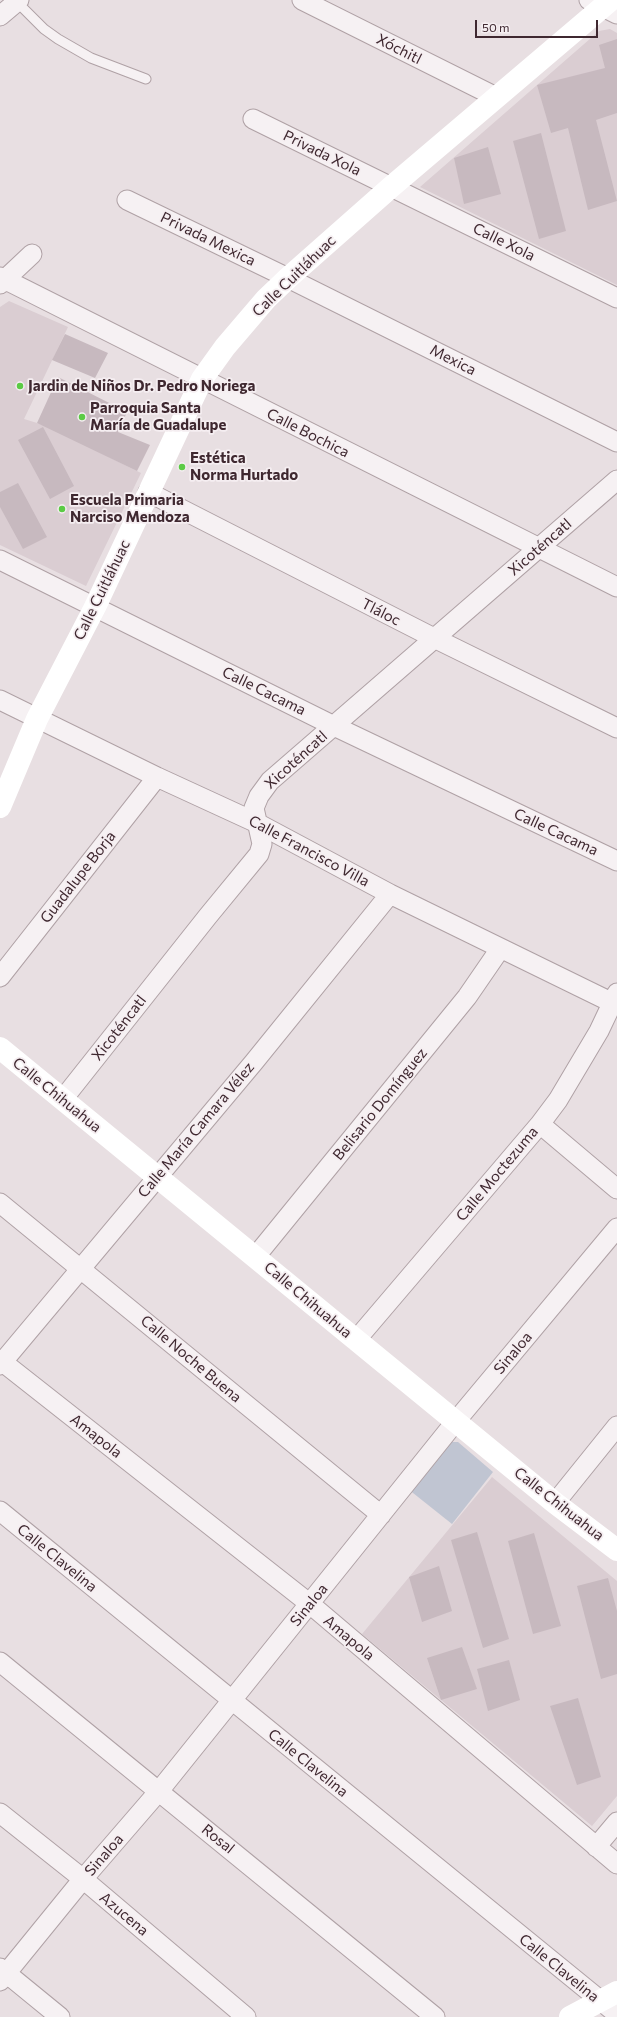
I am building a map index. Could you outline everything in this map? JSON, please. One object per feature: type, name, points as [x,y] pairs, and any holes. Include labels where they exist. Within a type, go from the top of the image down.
[{"type":"street","name":"Xóchitl","points":[[302,0],[496,98]]},
{"type":"street","points":[[0,16],[18,1]]},
{"type":"street","name":"Calle Cuitláhuac","points":[[0,807],[37,719],[95,607],[202,379],[266,298],[391,187],[605,5]]},
{"type":"street","name":"Privada Xola","points":[[253,120],[391,187]]},
{"type":"street","name":"Calle Xola","points":[[391,187],[617,298]]},
{"type":"street","name":"Privada Mexica","points":[[127,200],[288,278]]},
{"type":"street","points":[[1,280],[32,254]]},
{"type":"street","name":"Mexica","points":[[288,278],[617,442]]},
{"type":"street","name":"Calle Bochica","points":[[1,280],[617,587]]},
{"type":"street","name":"Xicoténcatl","points":[[63,1099],[259,854],[262,844],[254,808],[259,796],[270,781],[617,480]]},
{"type":"street","name":"Tláloc","points":[[148,492],[434,638],[617,728]]},
{"type":"street","name":"Calle Cacama","points":[[0,560],[334,726],[617,861]]},
{"type":"street","name":"Calle Francisco Villa","points":[[0,700],[157,777],[257,823],[390,894],[500,949],[616,1000]]},
{"type":"street","name":"Guadalupe Borja","points":[[0,978],[157,777]]},
{"type":"street","name":"Calle María Camara Vélez","points":[[1,1362],[254,1062],[390,894]]},
{"type":"street","name":"Belisario Domínguez","points":[[256,1256],[467,997],[500,949]]},
{"type":"street","name":"Calle Moctezuma","points":[[356,1340],[540,1124],[558,1100],[616,1000]]},
{"type":"street","name":"Calle Chihuahua","points":[[0,1048],[156,1177],[256,1256],[555,1503],[617,1550]]},
{"type":"street","points":[[540,1124],[617,1189]]},
{"type":"street","name":"Calle Noche Buena","points":[[0,1203],[380,1515]]},
{"type":"street","name":"Sinaloa","points":[[2,1974],[159,1791],[380,1515],[617,1228]]},
{"type":"street","name":"Amapola","points":[[1,1362],[310,1604],[617,1864]]},
{"type":"street","points":[[555,1503],[617,1426]]},
{"type":"street","name":"Calle Clavelina","points":[[0,1511],[232,1701],[608,1996],[617,2014]]},
{"type":"street","name":"Rosal","points":[[0,1662],[435,2017]]},
{"type":"street","name":"Azucena","points":[[0,1813],[83,1879],[246,2017]]},
{"type":"street","points":[[596,1847],[617,1822]]},
{"type":"street","points":[[2,1974],[60,2017]]},
{"type":"street","points":[[570,2017],[608,1996]]},
{"type":"lane","points":[[18,1],[44,29],[58,39],[91,58],[146,79]]},
{"type":"shaded area","points":[[610,29],[617,33],[617,285],[420,187],[599,31]]},
{"type":"shaded area","name":"Escuela Primaria Narciso Mendoza","points":[[9,301],[68,327],[24,419],[47,426],[141,473],[86,586],[0,545],[0,307]]},
{"type":"shaded area","points":[[447,1442],[458,1442],[493,1472],[452,1524],[408,1489]]},
{"type":"shaded area","points":[[492,1477],[617,1581],[617,1796],[592,1826],[362,1634]]},
{"type":"building","points":[[617,39],[617,113],[596,120],[617,201],[588,210],[568,128],[551,133],[537,85],[605,68],[599,45]]},
{"type":"building","points":[[541,133],[566,231],[539,239],[513,141]]},
{"type":"building","points":[[488,147],[501,194],[464,204],[454,158]]},
{"type":"building","points":[[65,334],[108,353],[95,378],[52,360]]},
{"type":"building","name":"Parroquia Santa María de Guadalupe","points":[[58,377],[127,412],[118,432],[150,445],[137,471],[37,423]]},
{"type":"building","points":[[43,427],[74,486],[50,499],[18,440]]},
{"type":"building","points":[[18,483],[47,537],[23,549],[0,507],[0,492]]},
{"type":"building","points":[[477,1532],[509,1639],[483,1648],[451,1540]]},
{"type":"building","points":[[534,1533],[561,1626],[533,1634],[508,1541]]},
{"type":"building","points":[[439,1566],[452,1611],[422,1622],[409,1577]]},
{"type":"building","points":[[608,1578],[617,1611],[617,1674],[601,1679],[577,1586]]},
{"type":"building","points":[[462,1647],[477,1689],[441,1700],[427,1658]]},
{"type":"building","points":[[509,1660],[520,1700],[488,1711],[477,1669]]},
{"type":"building","points":[[578,1698],[601,1777],[577,1785],[550,1706]]},
{"type":"place","name":"Jardin de Niños Dr. Pedro Noriega","points":[[20,386]]},
{"type":"place","name":"Parroquia Santa María de Guadalupe","points":[[82,417]]},
{"type":"place","name":"Estética Norma Hurtado","points":[[182,467]]},
{"type":"place","name":"Escuela Primaria Narciso Mendoza","points":[[62,509]]}]
